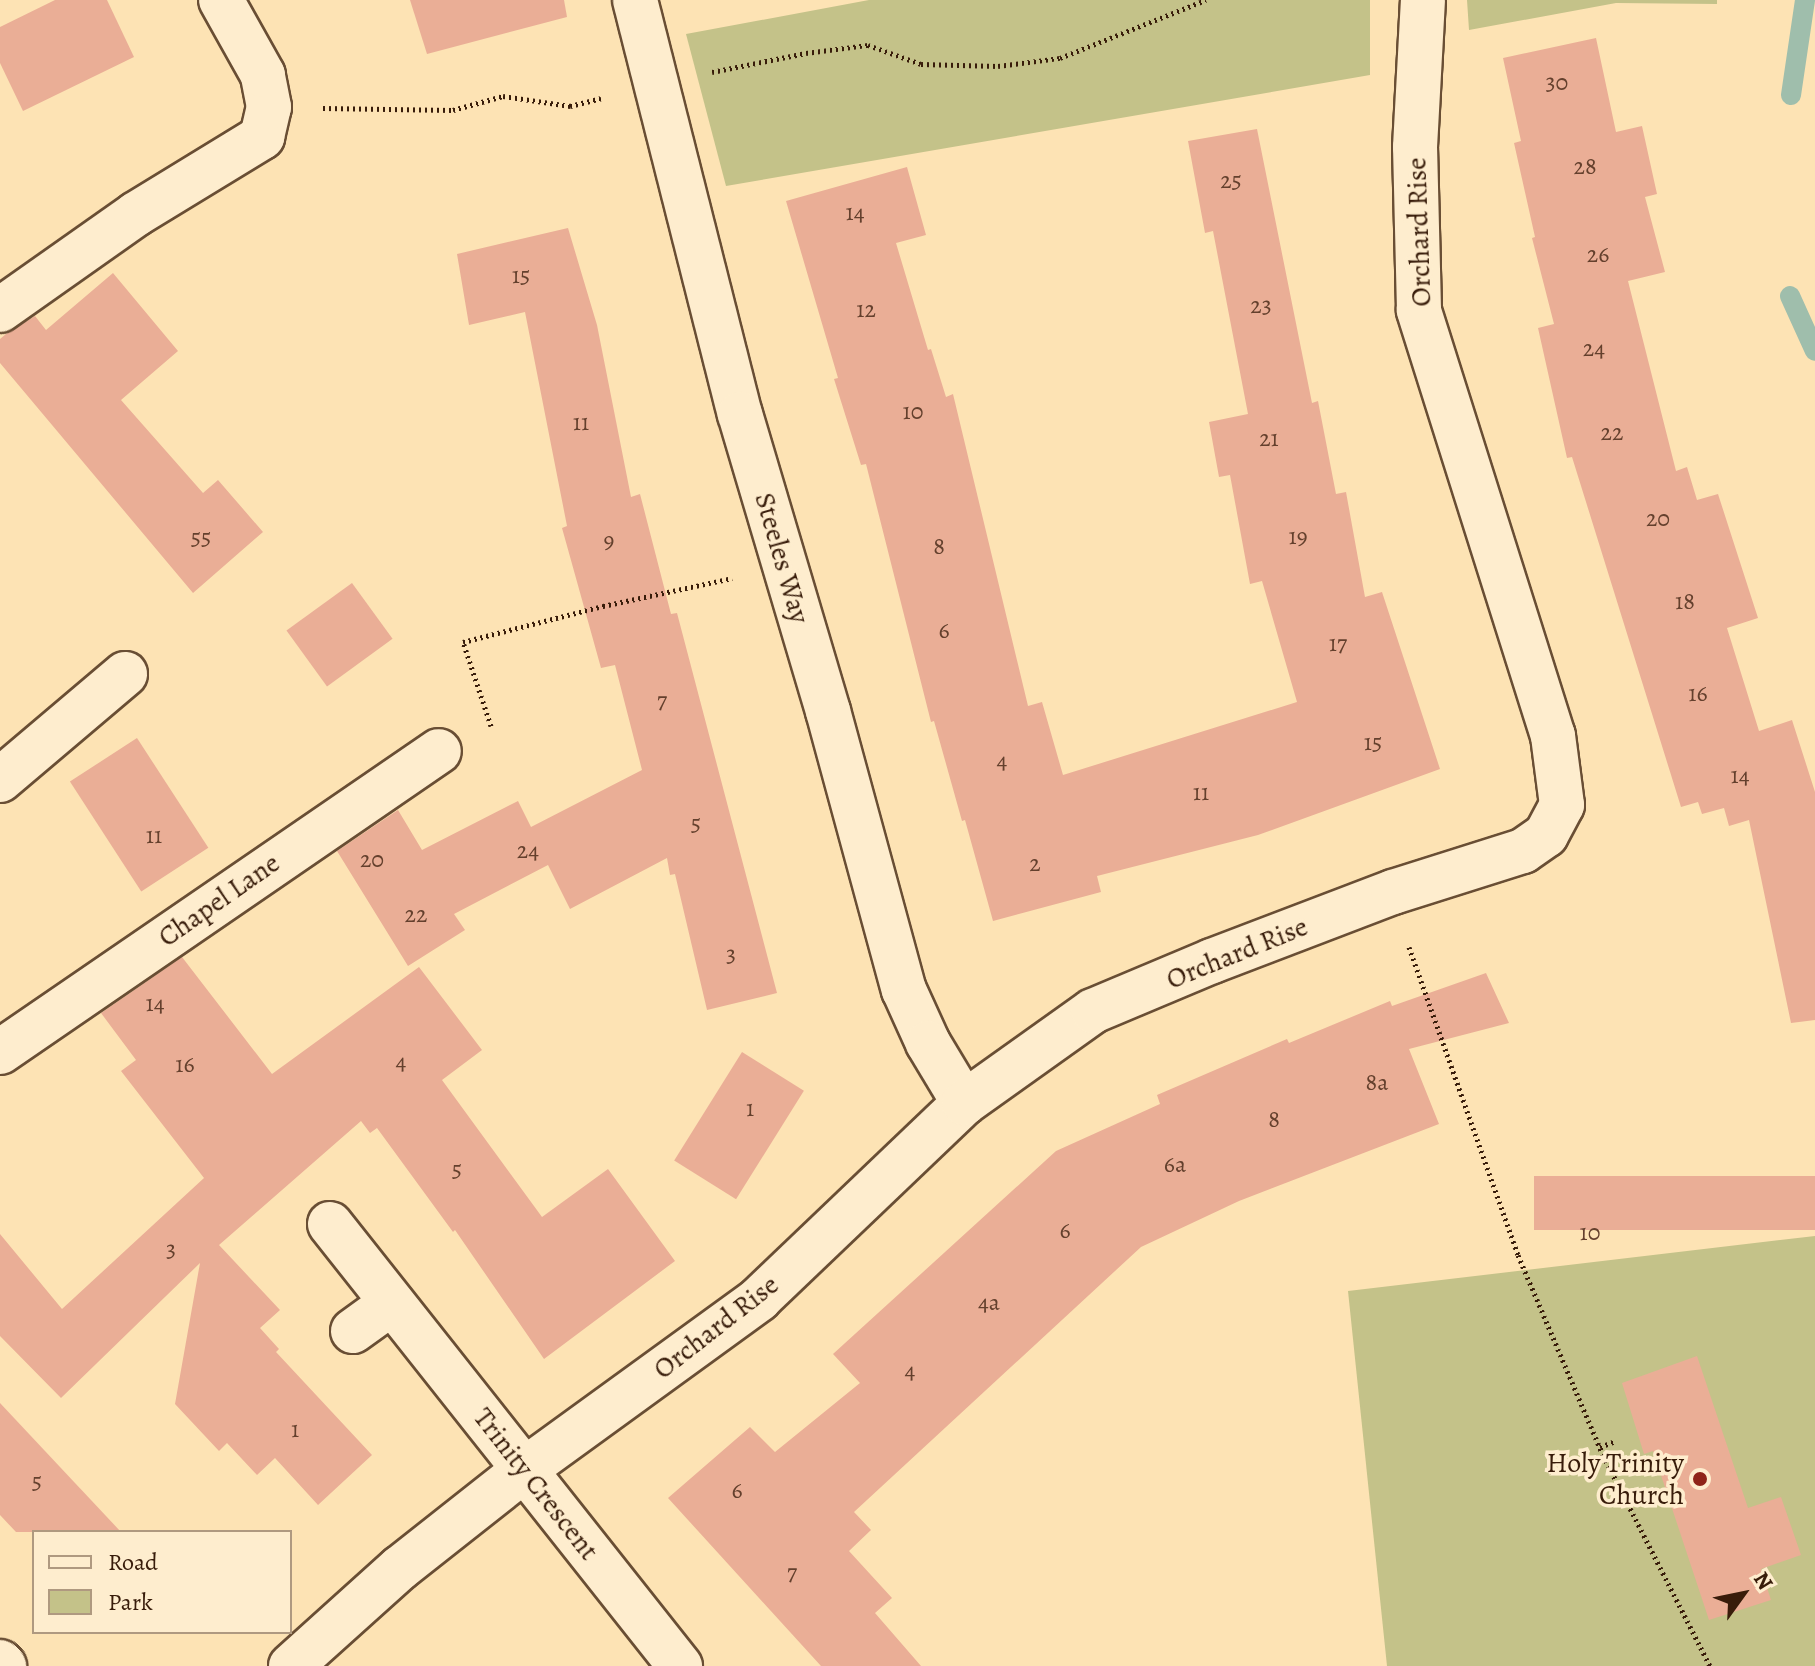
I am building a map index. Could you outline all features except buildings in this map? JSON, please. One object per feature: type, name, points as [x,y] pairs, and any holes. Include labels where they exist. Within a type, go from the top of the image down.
[{"type":"street","points":[[0,310],[136,214],[262,137],[269,107],[263,75],[221,0]]},
{"type":"street","name":"Steeles Way","points":[[635,0],[740,414],[828,711],[904,990],[928,1043],[964,1103]]},
{"type":"street","name":"Orchard Rise","points":[[291,1666],[400,1568],[524,1470],[759,1299],[964,1103],[1093,1011],[1212,961],[1393,892],[1523,851],[1546,835],[1562,805],[1553,736],[1419,310],[1415,147],[1423,0]]},
{"type":"street","points":[[0,780],[125,674]]},
{"type":"street","name":"Chapel Lane","points":[[0,1052],[439,751]]},
{"type":"street","name":"Trinity Crescent","points":[[330,1224],[680,1666]]},
{"type":"street","points":[[353,1331],[392,1303]]},
{"type":"path","points":[[657,84],[806,53],[868,45],[921,64],[998,66],[1060,58],[1206,0]]},
{"type":"path","points":[[269,107],[453,110],[503,96],[570,106],[591,101]]},
{"type":"path","points":[[439,751],[493,725],[463,642],[603,606],[783,567]]},
{"type":"path","points":[[1393,892],[1418,975],[1518,1255],[1600,1447],[1710,1666]]},
{"type":"path","points":[[1600,1447],[1616,1441]]},
{"type":"green space","points":[[869,0],[1370,0],[1370,75],[726,186],[686,34]]},
{"type":"green space","points":[[1467,0],[1717,0],[1717,4],[1616,3],[1469,30]]},
{"type":"green space","points":[[1815,1236],[1815,1666],[1387,1666],[1348,1291]]},
{"type":"waterway","points":[[1791,95],[1805,0]]},
{"type":"waterway","points":[[1790,296],[1815,351]]},
{"type":"place","name":"Holy Trinity Church","points":[[1700,1479]]}]
